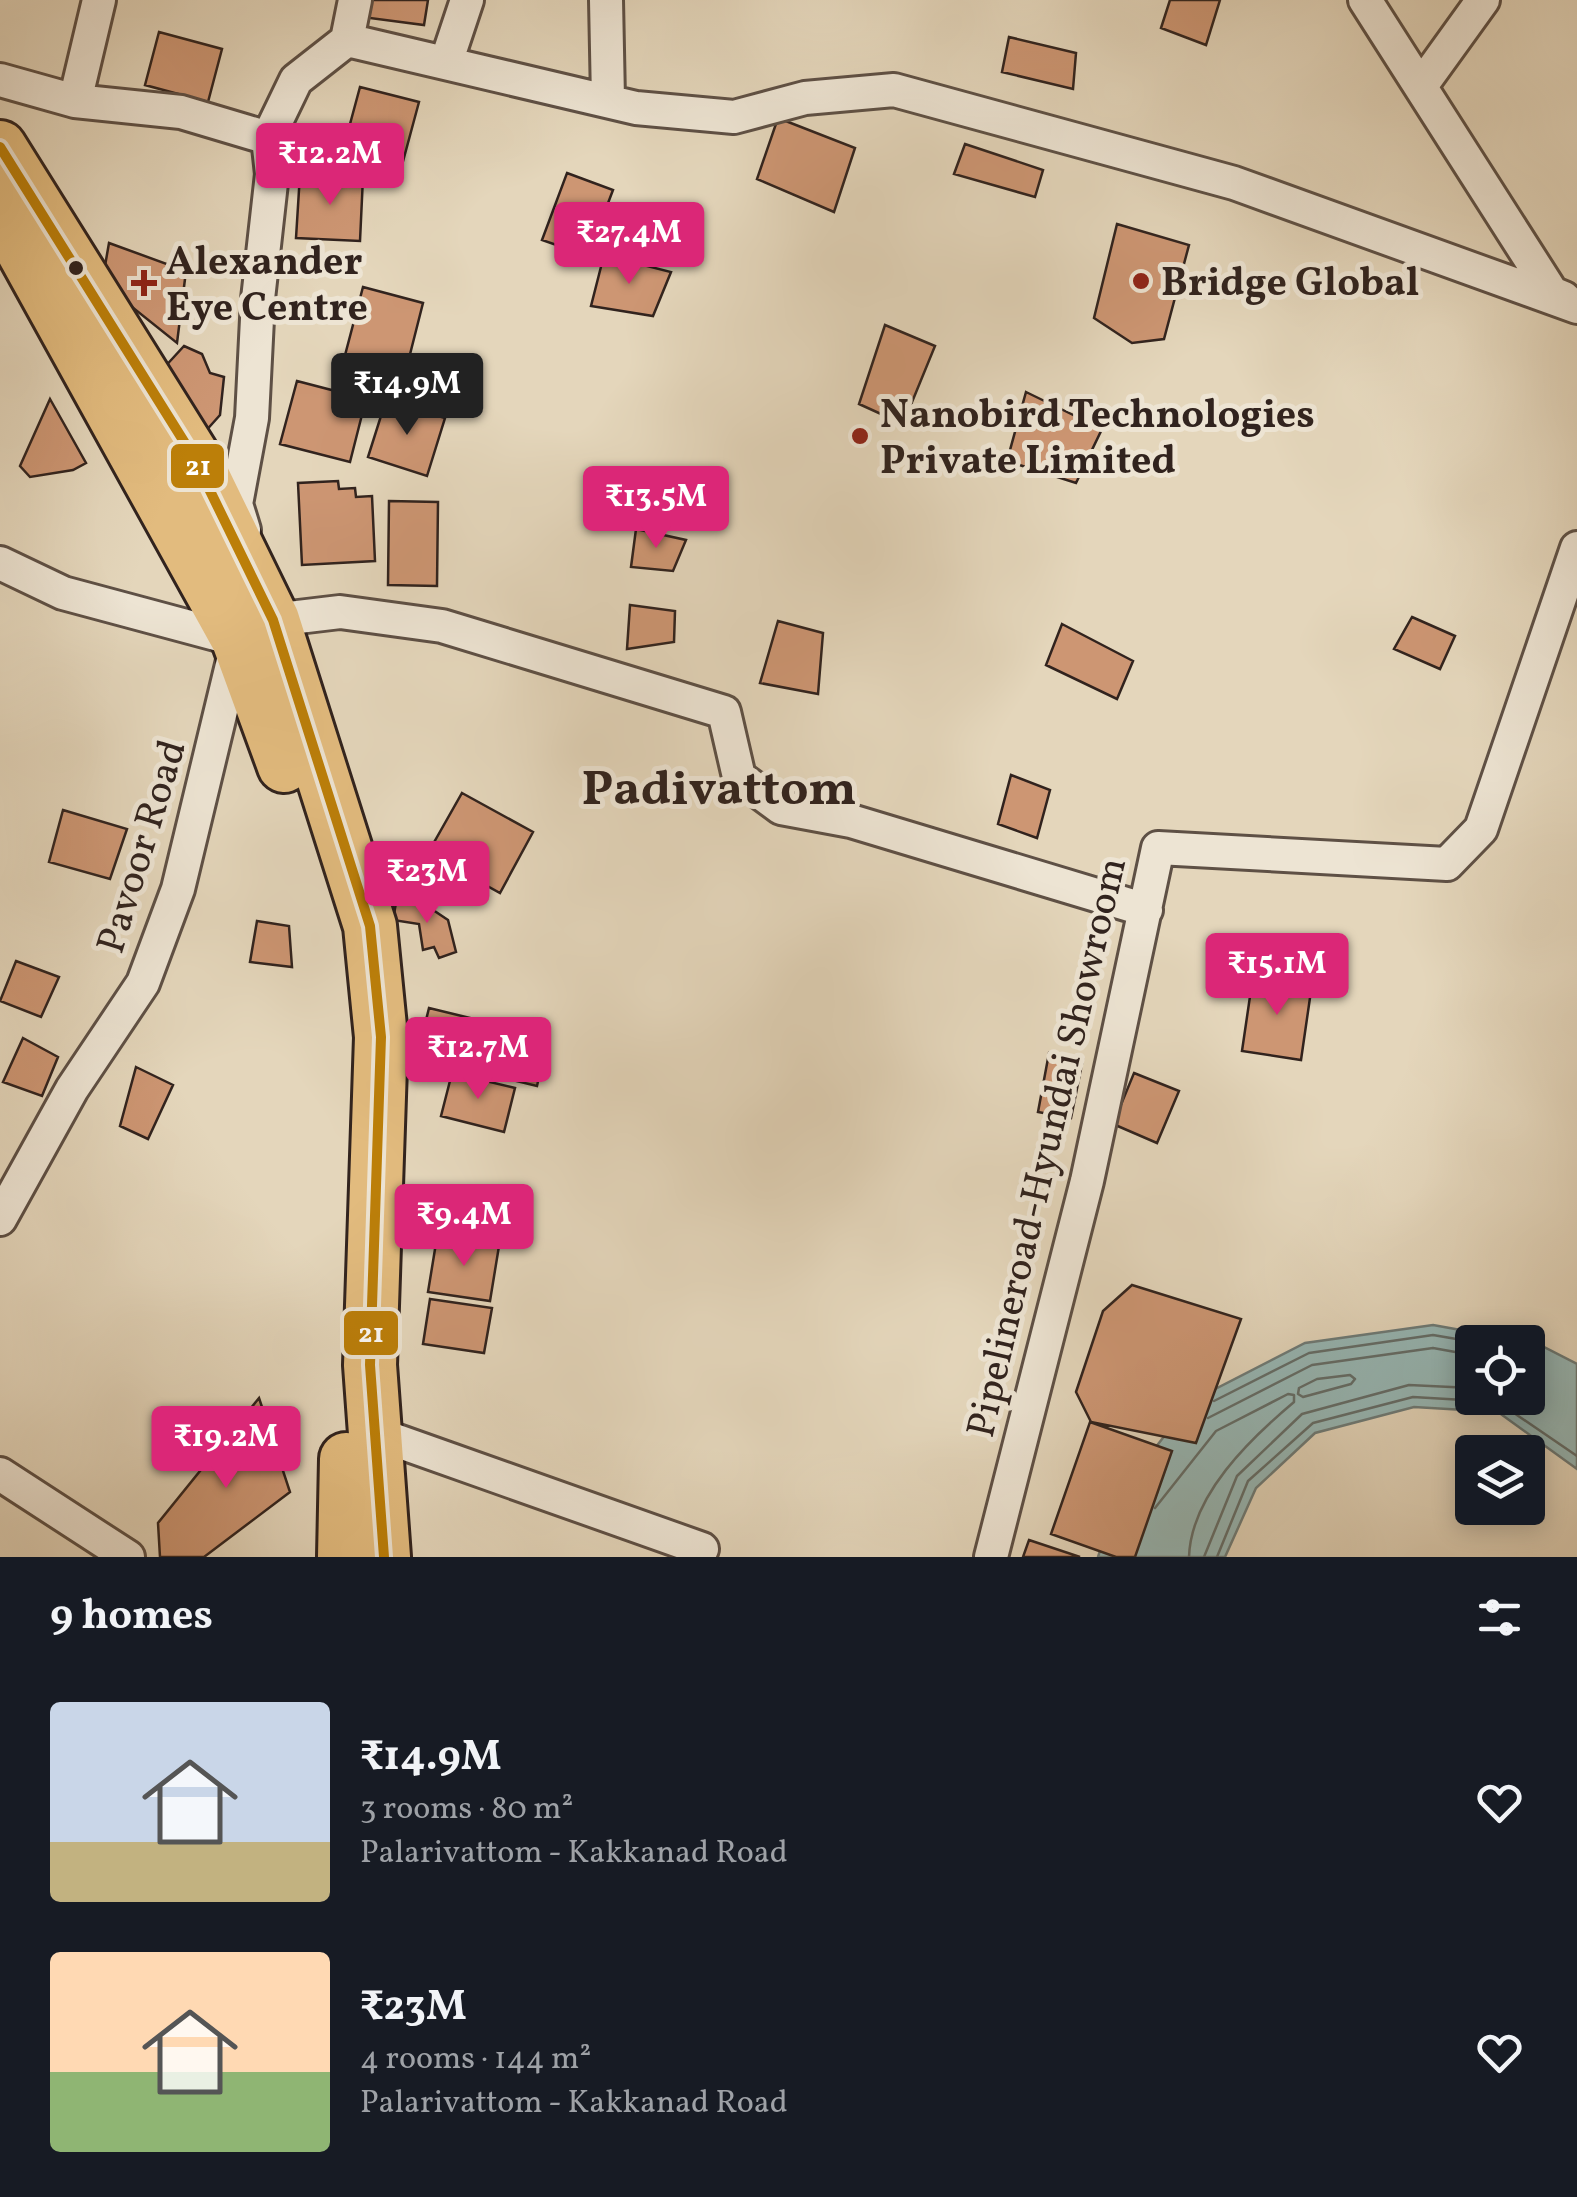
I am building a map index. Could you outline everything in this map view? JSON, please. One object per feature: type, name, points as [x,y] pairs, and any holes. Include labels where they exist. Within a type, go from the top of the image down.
[{"type":"main road","points":[[0,147],[81,315]]},
{"type":"main road","points":[[0,210],[193,456],[370,926],[382,1038],[372,1432],[384,1557]]},
{"type":"main road","points":[[256,630],[346,952],[344,1557]]},
{"type":"street","points":[[75,101],[99,0]]},
{"type":"street","points":[[256,630],[236,504],[252,418],[258,299],[272,174],[268,138],[296,80],[347,40],[355,0]]},
{"type":"street","points":[[447,60],[467,0]]},
{"type":"street","points":[[606,0],[608,98]]},
{"type":"street","points":[[1365,0],[1571,302]]},
{"type":"street","points":[[1421,86],[1483,0]]},
{"type":"street","points":[[347,40],[447,60],[636,108],[734,116],[805,98],[894,90],[1234,183],[1571,302]]},
{"type":"street","points":[[0,80],[75,101],[181,112],[268,138]]},
{"type":"street","name":"Pipelineroad-Hyundai Showroom","points":[[991,1557],[1086,1181],[1158,848],[1447,864],[1481,829],[1577,548]]},
{"type":"street","points":[[0,562],[63,594],[256,630],[340,612],[442,626],[724,712],[739,777],[781,808],[851,821],[1146,910]]},
{"type":"street","name":"Pavoor Road","points":[[0,1219],[72,1090],[143,983],[178,889],[256,630]]},
{"type":"street","points":[[372,1432],[702,1549]]},
{"type":"street","points":[[0,1474],[128,1557]]},
{"type":"water","points":[[1433,1325],[1455,1329],[1455,1409],[1414,1407],[1315,1433],[1256,1488],[1225,1557],[1098,1557],[1118,1495],[1192,1401],[1305,1343]]},
{"type":"water","points":[[1545,1348],[1577,1364],[1577,1469],[1545,1446],[1545,1435],[1530,1435],[1502,1415],[1545,1415]]},
{"type":"building","points":[[364,0],[428,0],[424,25],[362,17]]},
{"type":"building","points":[[1170,0],[1220,0],[1206,45],[1161,28]]},
{"type":"building","points":[[159,32],[222,49],[208,102],[145,85]]},
{"type":"building","points":[[1009,37],[1076,53],[1073,89],[1002,72]]},
{"type":"building","points":[[360,87],[419,102],[402,165],[343,150]]},
{"type":"building","points":[[778,118],[855,148],[834,212],[757,179]]},
{"type":"building","points":[[965,144],[1043,170],[1035,197],[954,174]]},
{"type":"building","points":[[567,173],[613,190],[588,256],[542,240]]},
{"type":"building","points":[[300,174],[363,177],[360,241],[296,238]]},
{"type":"building","name":"Bridge Global","points":[[1117,224],[1189,245],[1164,339],[1132,343],[1094,318]]},
{"type":"building","points":[[109,243],[186,271],[177,343],[102,283]]},
{"type":"building","points":[[604,255],[671,272],[653,316],[591,306]]},
{"type":"building","points":[[363,287],[423,303],[405,374],[344,359]]},
{"type":"building","points":[[885,325],[935,346],[903,424],[859,404]]},
{"type":"building","points":[[184,346],[202,354],[210,373],[224,377],[220,415],[203,434],[161,371]]},
{"type":"building","points":[[297,381],[366,399],[350,462],[280,444]]},
{"type":"building","points":[[1026,392],[1102,429],[1076,483],[1007,461]]},
{"type":"building","points":[[50,399],[86,463],[73,470],[30,477],[20,466]]},
{"type":"building","points":[[386,400],[445,418],[427,476],[368,457]]},
{"type":"building","points":[[338,481],[339,489],[355,488],[356,497],[372,496],[375,561],[302,565],[298,483]]},
{"type":"building","points":[[389,501],[438,502],[437,586],[388,585]]},
{"type":"building","points":[[636,529],[686,540],[673,571],[631,567]]},
{"type":"building","points":[[630,605],[675,611],[674,642],[627,649]]},
{"type":"building","points":[[1412,617],[1455,636],[1440,669],[1394,649]]},
{"type":"building","points":[[778,621],[823,633],[818,694],[760,683]]},
{"type":"building","points":[[1062,624],[1133,661],[1117,699],[1046,665]]},
{"type":"building","points":[[1011,775],[1050,790],[1037,838],[998,824]]},
{"type":"building","points":[[462,793],[533,832],[500,893],[428,853]]},
{"type":"building","points":[[63,810],[127,829],[110,879],[49,862]]},
{"type":"building","points":[[397,897],[424,904],[448,920],[456,952],[439,958],[434,947],[423,950],[419,924],[393,920]]},
{"type":"building","points":[[257,921],[289,926],[292,967],[250,962]]},
{"type":"building","points":[[16,961],[59,977],[41,1017],[0,1001]]},
{"type":"building","points":[[1253,976],[1312,984],[1301,1060],[1242,1051]]},
{"type":"building","points":[[429,1008],[548,1037],[537,1086],[417,1057]]},
{"type":"building","points":[[23,1038],[58,1057],[42,1096],[3,1082]]},
{"type":"building","points":[[1049,1053],[1083,1059],[1071,1118],[1038,1112]]},
{"type":"building","points":[[136,1067],[173,1085],[148,1139],[120,1126]]},
{"type":"building","points":[[452,1073],[515,1088],[504,1132],[441,1116]]},
{"type":"building","points":[[1134,1073],[1179,1091],[1157,1143],[1113,1124]]},
{"type":"building","points":[[437,1237],[499,1246],[490,1301],[428,1292]]},
{"type":"building","points":[[1132,1285],[1241,1319],[1196,1443],[1091,1422],[1076,1392],[1103,1311]]},
{"type":"building","points":[[430,1299],[492,1308],[484,1353],[423,1344]]},
{"type":"building","points":[[259,1398],[290,1492],[204,1557],[160,1557],[158,1523]]},
{"type":"building","points":[[1090,1422],[1172,1451],[1135,1557],[1116,1557],[1051,1534]]},
{"type":"building","points":[[1029,1540],[1080,1557],[1023,1557]]},
{"type":"transit line","name":"21","points":[[0,147],[193,456],[273,620],[370,926],[381,1037],[370,1365],[384,1557]]},
{"type":"place","name":"Bridge Global","points":[[1141,281]]},
{"type":"place","name":"Alexander Eye Centre","points":[[144,283]]},
{"type":"place","name":"Nanobird Technologies Private Limited","points":[[860,436]]},
{"type":"district","name":"Padivattom","points":[[719,786]]}]
